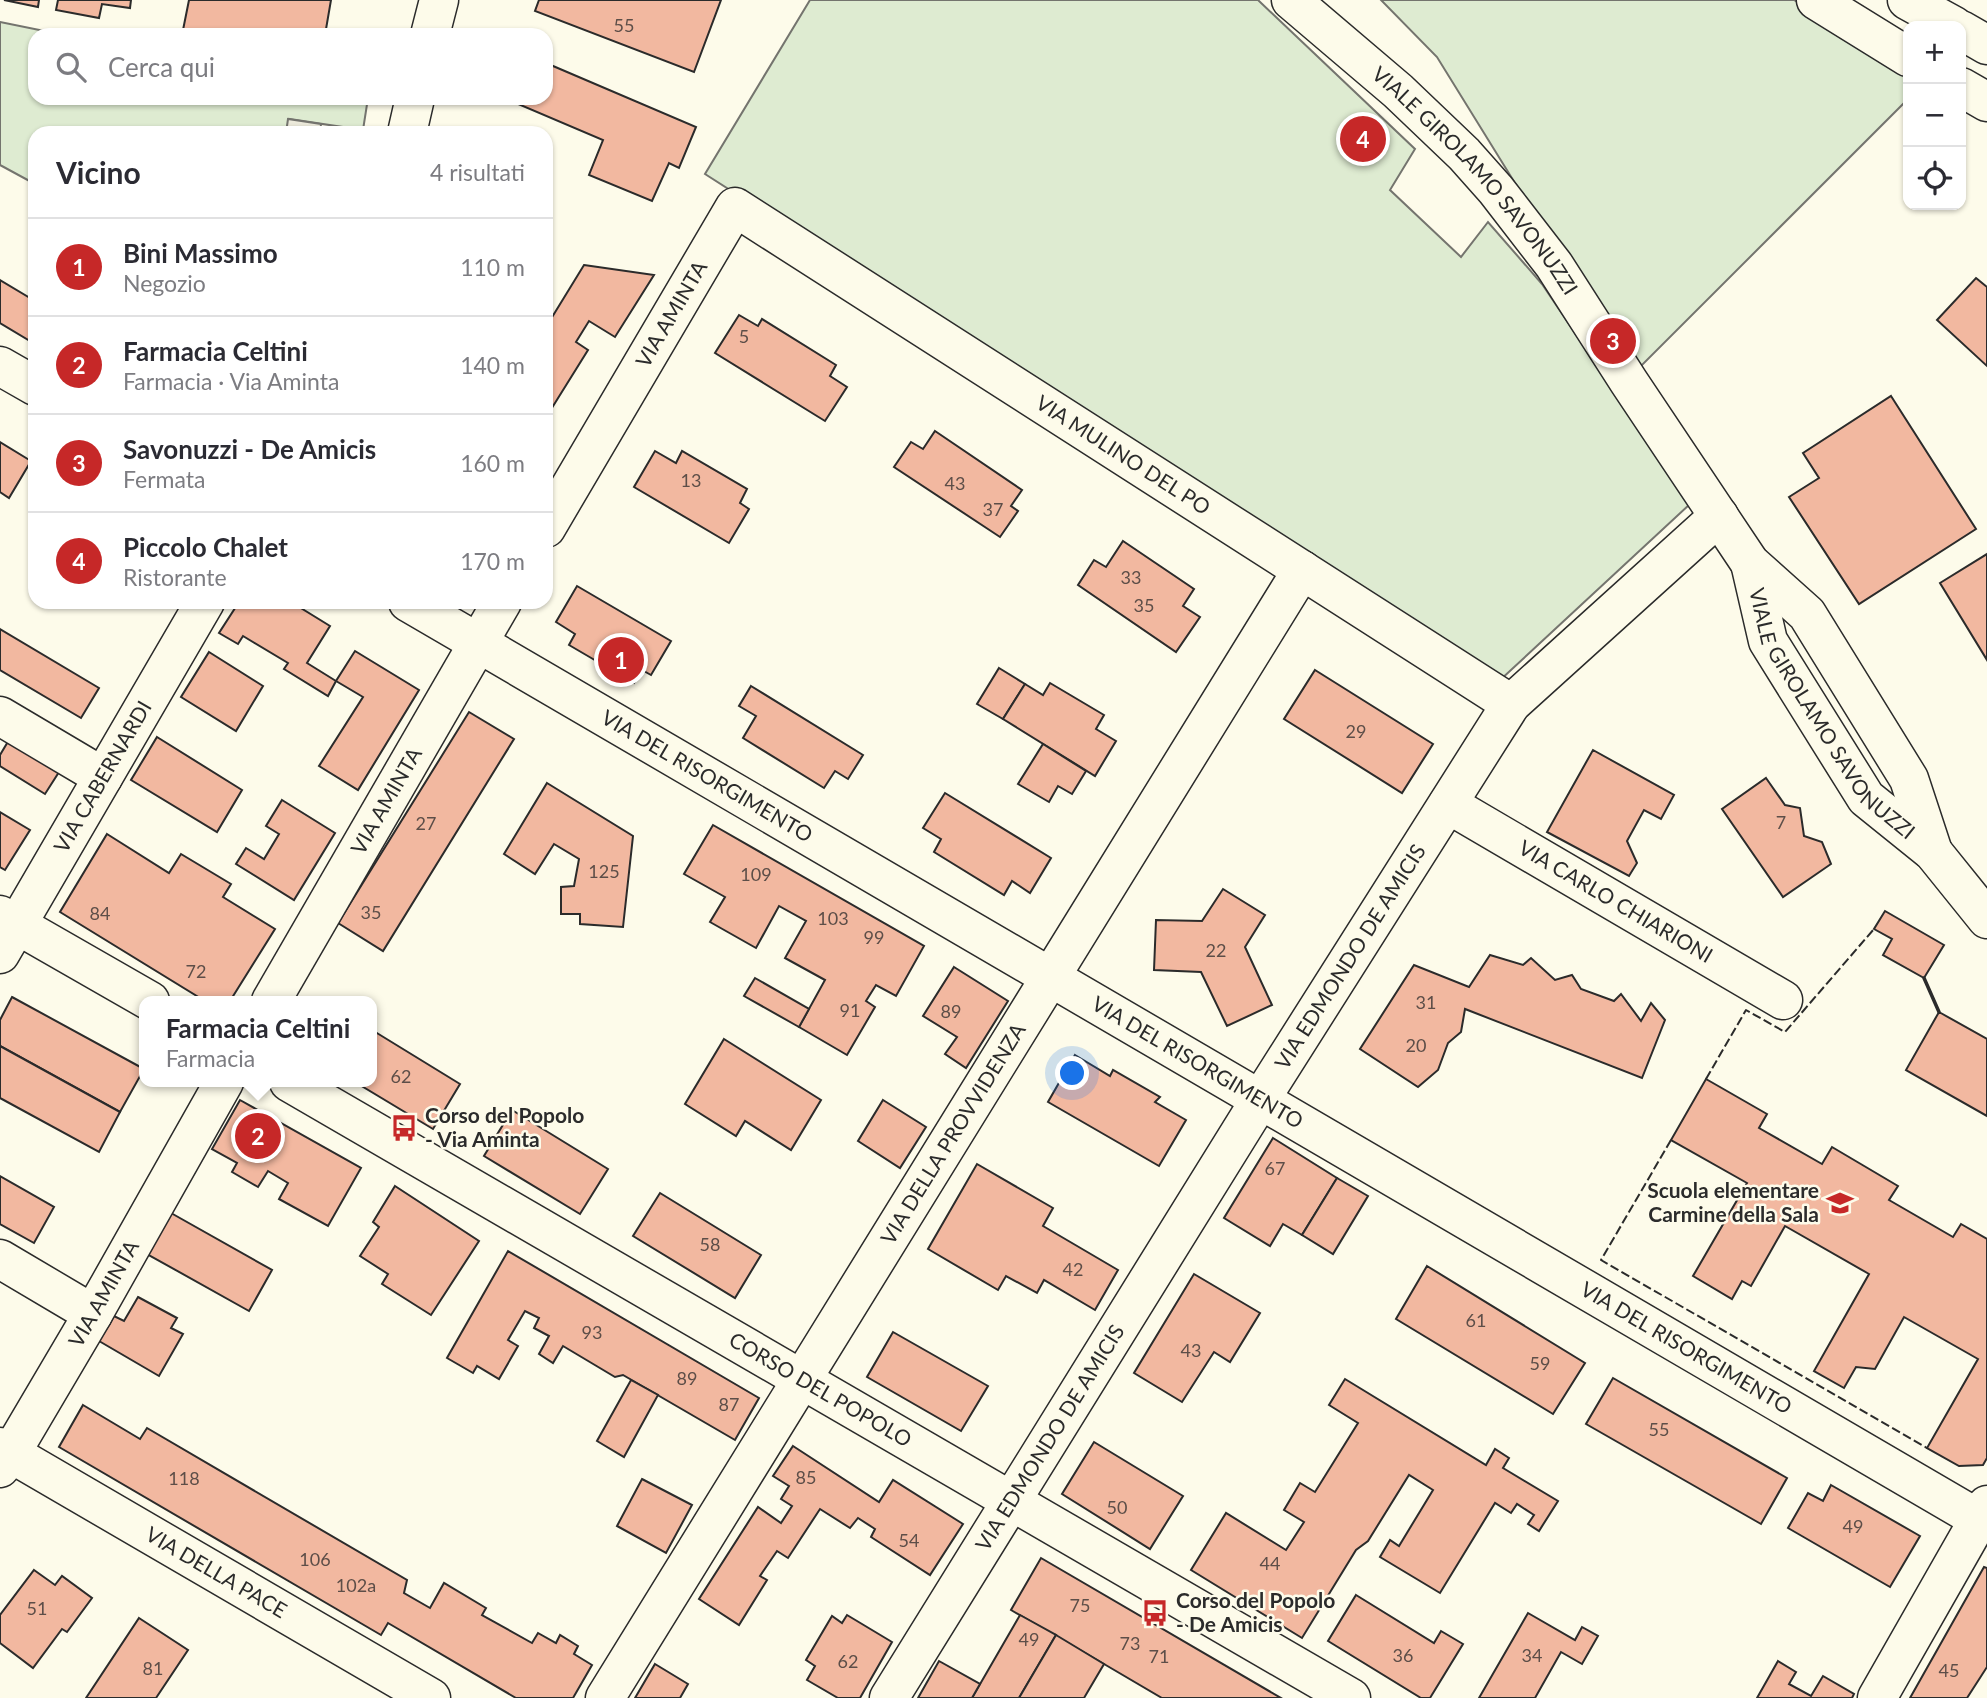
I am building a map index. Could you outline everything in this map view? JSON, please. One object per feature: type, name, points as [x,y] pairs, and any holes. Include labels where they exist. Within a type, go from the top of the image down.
[{"type":"street","points":[[432,28],[439,0]]},
{"type":"street","name":"VIALE GIROLAMO SAVONUZZI","points":[[1292,0],[1354,52],[1464,154],[1496,190],[1554,265],[1750,564],[1768,641],[1866,798],[1933,852],[1987,919]]},
{"type":"street","name":"VIALE GIROLAMO SAVONUZZI","points":[[1328,0],[1354,52]]},
{"type":"street","points":[[1816,0],[1903,23]]},
{"type":"street","points":[[1966,39],[1987,44]]},
{"type":"street","points":[[1966,90],[1987,102]]},
{"type":"street","points":[[409,126],[413,105]]},
{"type":"street","name":"VIA AMINTA","points":[[553,516],[735,207]]},
{"type":"street","name":"VIA MULINO DEL PO","points":[[735,207],[1511,704]]},
{"type":"street","points":[[0,366],[28,382]]},
{"type":"street","name":"VIA EDMONDO DE AMICIS","points":[[889,1698],[1260,1100],[1511,704],[1719,516]]},
{"type":"street","name":"VIA DELLA PROVVIDENZA","points":[[605,1698],[1302,570]]},
{"type":"street","name":"VIA CABERNARDI","points":[[6,931],[103,777],[201,609]]},
{"type":"street","name":"VIA DEL RISORGIMENTO","points":[[420,609],[1260,1100],[1984,1516]]},
{"type":"street","name":"VIA AMINTA","points":[[274,996],[498,609]]},
{"type":"street","points":[[0,716],[103,777]]},
{"type":"street","name":"VIA CARLO CHIARIONI","points":[[1448,804],[1783,1000]]},
{"type":"street","points":[[6,931],[140,996]]},
{"type":"street","name":"VIA AMINTA","points":[[4,1456],[93,1314],[221,1087]]},
{"type":"street","name":"CORSO DEL POPOLO","points":[[298,1087],[1351,1698]]},
{"type":"street","points":[[0,1259],[93,1314]]},
{"type":"street","name":"VIA DELLA PACE","points":[[4,1456],[431,1698]]},
{"type":"street","points":[[1877,1698],[1984,1516]]},
{"type":"green space","points":[[810,0],[1258,0],[1415,149],[1390,190],[1461,257],[1488,222],[1542,284],[1690,504],[1498,682],[705,174]]},
{"type":"green space","points":[[1381,0],[1794,0],[1903,67],[1903,104],[1633,374],[1437,57]]},
{"type":"green space","points":[[0,22],[30,28],[28,105],[367,105],[364,126],[336,126],[289,119],[288,126],[28,126],[28,180],[0,165]]},
{"type":"shaded area","points":[[288,119],[321,124],[321,126],[287,126]]},
{"type":"building","points":[[4,0],[39,0],[38,7]]},
{"type":"building","points":[[58,0],[131,0],[130,8],[102,4],[99,18],[56,10]]},
{"type":"building","points":[[189,0],[331,0],[326,28],[183,28]]},
{"type":"building","points":[[539,0],[721,0],[694,72],[535,11]]},
{"type":"building","points":[[553,66],[696,127],[679,168],[669,163],[652,201],[589,175],[603,140],[520,105],[553,105]]},
{"type":"building","points":[[584,265],[654,275],[615,337],[589,321],[576,342],[588,350],[553,406],[553,316]]},
{"type":"building","points":[[1976,278],[1987,287],[1987,366],[1937,320]]},
{"type":"building","points":[[0,280],[28,297],[28,340],[0,323]]},
{"type":"building","points":[[739,315],[758,326],[762,319],[836,365],[830,376],[847,387],[825,421],[715,353]]},
{"type":"building","points":[[1891,396],[1976,529],[1859,604],[1789,497],[1819,478],[1803,453]]},
{"type":"building","points":[[935,431],[1022,490],[1011,506],[1018,511],[1000,537],[894,467],[911,442],[923,449]]},
{"type":"building","points":[[0,442],[28,459],[28,466],[9,498],[0,492]]},
{"type":"building","points":[[655,451],[676,463],[682,451],[747,489],[740,503],[749,509],[729,543],[634,487]]},
{"type":"building","points":[[1123,541],[1194,589],[1183,606],[1200,617],[1176,652],[1078,585],[1094,560],[1106,567]]},
{"type":"building","points":[[1987,554],[1987,660],[1940,583]]},
{"type":"building","points":[[577,586],[671,641],[651,675],[642,670],[634,683],[569,645],[575,634],[556,622]]},
{"type":"building","points":[[234,609],[302,609],[330,626],[307,663],[336,681],[328,696],[284,669],[288,663],[243,636],[238,644],[219,633]]},
{"type":"building","points":[[0,629],[99,688],[81,718],[0,670]]},
{"type":"building","points":[[355,651],[419,690],[358,790],[319,766],[363,697],[336,681]]},
{"type":"building","points":[[209,652],[263,686],[236,731],[181,697]]},
{"type":"building","points":[[999,668],[1025,684],[1003,719],[977,704]]},
{"type":"building","points":[[1315,670],[1433,744],[1402,793],[1284,719]]},
{"type":"building","points":[[1050,683],[1104,715],[1096,729],[1116,741],[1095,776],[1003,719],[1025,684],[1043,695]]},
{"type":"building","points":[[751,686],[863,755],[848,779],[835,771],[824,788],[743,738],[756,716],[739,706]]},
{"type":"building","points":[[469,712],[514,739],[383,951],[338,923]]},
{"type":"building","points":[[157,737],[242,790],[217,832],[131,780]]},
{"type":"building","points":[[9,740],[59,772],[45,794],[0,766],[0,755]]},
{"type":"building","points":[[1043,744],[1086,771],[1072,794],[1058,786],[1049,802],[1018,784]]},
{"type":"building","points":[[1593,750],[1674,795],[1661,819],[1644,810],[1627,841],[1637,863],[1629,876],[1547,832]]},
{"type":"building","points":[[1766,778],[1785,805],[1800,808],[1804,836],[1822,842],[1831,864],[1783,897],[1722,809]]},
{"type":"building","points":[[547,783],[633,836],[623,927],[580,924],[580,914],[561,914],[561,887],[574,886],[579,859],[554,844],[535,874],[504,854]]},
{"type":"building","points":[[945,793],[1051,858],[1030,893],[1012,881],[1004,895],[934,852],[941,839],[923,828]]},
{"type":"building","points":[[282,800],[335,833],[294,900],[236,864],[246,848],[264,859],[279,834],[266,826]]},
{"type":"building","points":[[0,812],[30,830],[5,870],[0,867]]},
{"type":"building","points":[[713,825],[924,946],[896,996],[876,985],[866,1001],[875,1007],[847,1055],[799,1027],[825,980],[785,958],[806,921],[779,906],[756,948],[710,922],[725,897],[684,874]]},
{"type":"building","points":[[107,834],[169,873],[181,854],[231,884],[223,897],[275,929],[233,996],[197,996],[60,912]]},
{"type":"building","points":[[1223,889],[1265,915],[1245,947],[1272,1005],[1227,1026],[1201,972],[1154,970],[1156,920],[1202,921]]},
{"type":"building","points":[[1885,911],[1944,945],[1924,978],[1883,955],[1892,939],[1874,929]]},
{"type":"building","points":[[1490,955],[1523,965],[1531,958],[1555,980],[1572,975],[1581,989],[1614,1001],[1621,994],[1641,1021],[1651,1003],[1665,1020],[1642,1078],[1465,1009],[1461,1032],[1448,1043],[1438,1070],[1418,1087],[1360,1049],[1414,965],[1469,987]]},
{"type":"building","points":[[954,967],[1008,1001],[966,1068],[945,1054],[957,1037],[923,1016]]},
{"type":"building","points":[[755,978],[809,1009],[799,1027],[744,996]]},
{"type":"building","points":[[12,997],[139,1066],[139,1078],[120,1112],[0,1046],[0,1020]]},
{"type":"building","points":[[1939,1012],[1987,1039],[1987,1116],[1906,1070]]},
{"type":"building","points":[[377,1033],[460,1084],[433,1129],[363,1087],[377,1087]]},
{"type":"building","points":[[724,1039],[821,1100],[791,1150],[745,1121],[736,1136],[685,1104]]},
{"type":"building","points":[[0,1046],[120,1112],[99,1152],[0,1098]]},
{"type":"building","points":[[1075,1055],[1110,1076],[1113,1070],[1160,1097],[1155,1102],[1186,1120],[1159,1166],[1048,1102]]},
{"type":"building","points":[[1706,1079],[1767,1114],[1759,1128],[1822,1164],[1832,1147],[1898,1186],[1889,1200],[1953,1237],[1961,1224],[1987,1239],[1987,1458],[1983,1465],[1959,1466],[1927,1448],[1978,1359],[1904,1317],[1875,1369],[1856,1367],[1844,1388],[1814,1371],[1869,1274],[1785,1226],[1751,1286],[1742,1281],[1732,1299],[1693,1276],[1747,1183],[1671,1140]]},
{"type":"building","points":[[240,1100],[361,1168],[328,1226],[279,1199],[288,1183],[268,1171],[258,1187],[232,1172],[237,1163],[212,1149]]},
{"type":"building","points":[[883,1100],[926,1127],[900,1168],[858,1141]]},
{"type":"building","points":[[512,1110],[608,1169],[580,1214],[484,1156]]},
{"type":"building","points":[[1273,1138],[1337,1178],[1302,1235],[1283,1224],[1270,1246],[1224,1218]]},
{"type":"building","points":[[977,1164],[1053,1208],[1043,1226],[1118,1270],[1095,1310],[1044,1280],[1037,1293],[1006,1276],[998,1290],[928,1249]]},
{"type":"building","points":[[0,1176],[54,1207],[34,1243],[0,1224]]},
{"type":"building","points":[[1337,1178],[1368,1196],[1333,1254],[1302,1235]]},
{"type":"building","points":[[395,1186],[479,1241],[431,1315],[382,1284],[388,1274],[360,1256],[379,1227],[373,1222]]},
{"type":"building","points":[[660,1193],[761,1255],[735,1298],[633,1236]]},
{"type":"building","points":[[171,1213],[272,1270],[249,1311],[147,1254]]},
{"type":"building","points":[[508,1251],[759,1398],[735,1440],[623,1375],[615,1377],[563,1346],[553,1363],[539,1354],[549,1336],[534,1328],[539,1318],[525,1311],[508,1340],[518,1346],[499,1379],[477,1366],[473,1373],[447,1358]]},
{"type":"building","points":[[1427,1266],[1585,1363],[1553,1414],[1396,1319]]},
{"type":"building","points":[[1194,1274],[1260,1313],[1230,1362],[1214,1352],[1182,1402],[1134,1373]]},
{"type":"building","points":[[138,1297],[177,1318],[171,1328],[183,1334],[159,1376],[99,1341],[114,1316],[124,1321]]},
{"type":"building","points":[[893,1332],[988,1386],[961,1431],[867,1377]]},
{"type":"building","points":[[1613,1378],[1787,1478],[1761,1524],[1586,1424]]},
{"type":"building","points":[[1345,1379],[1486,1465],[1495,1449],[1509,1458],[1503,1468],[1558,1501],[1539,1531],[1528,1524],[1534,1515],[1517,1504],[1511,1513],[1495,1503],[1440,1593],[1380,1557],[1390,1540],[1399,1546],[1433,1490],[1409,1475],[1368,1541],[1356,1550],[1302,1638],[1191,1570],[1226,1513],[1286,1550],[1304,1522],[1284,1510],[1300,1483],[1315,1492],[1358,1423],[1329,1405]]},
{"type":"building","points":[[631,1380],[658,1395],[624,1457],[597,1441]]},
{"type":"building","points":[[83,1405],[140,1439],[147,1428],[407,1580],[404,1593],[430,1608],[444,1583],[486,1608],[482,1615],[532,1643],[538,1633],[556,1643],[560,1635],[578,1646],[574,1654],[592,1665],[573,1698],[516,1698],[388,1623],[381,1635],[59,1447]]},
{"type":"building","points":[[1094,1442],[1183,1496],[1150,1549],[1062,1494]]},
{"type":"building","points":[[793,1446],[879,1502],[893,1480],[963,1524],[930,1575],[871,1537],[875,1529],[858,1518],[850,1528],[820,1509],[788,1558],[777,1551],[760,1576],[767,1580],[739,1625],[699,1599],[758,1507],[781,1523],[792,1506],[781,1499],[789,1486],[773,1476]]},
{"type":"building","points":[[642,1479],[692,1505],[666,1553],[617,1526]]},
{"type":"building","points":[[1831,1485],[1920,1536],[1890,1587],[1788,1528],[1808,1493],[1823,1501]]},
{"type":"building","points":[[1041,1558],[1281,1698],[1162,1698],[1011,1610]]},
{"type":"building","points":[[1984,1567],[1987,1568],[1987,1667],[1967,1698],[1910,1698]]},
{"type":"building","points":[[34,1570],[55,1585],[62,1576],[92,1598],[67,1632],[62,1629],[33,1668],[0,1643],[0,1615]]},
{"type":"building","points":[[1356,1595],[1434,1643],[1441,1631],[1463,1644],[1430,1698],[1421,1698],[1328,1641]]},
{"type":"building","points":[[1528,1613],[1575,1640],[1582,1627],[1598,1636],[1582,1664],[1561,1652],[1535,1698],[1479,1698]]},
{"type":"building","points":[[847,1615],[892,1642],[860,1698],[838,1698],[807,1680],[815,1666],[806,1660],[832,1616],[842,1623]]},
{"type":"building","points":[[1020,1615],[1056,1635],[1019,1698],[972,1698]]},
{"type":"building","points":[[139,1618],[188,1650],[156,1698],[86,1698]]},
{"type":"building","points":[[1056,1635],[1104,1664],[1084,1698],[1019,1698]]},
{"type":"building","points":[[939,1661],[980,1684],[972,1698],[918,1698]]},
{"type":"building","points":[[1778,1661],[1796,1672],[1789,1684],[1811,1696],[1823,1676],[1854,1694],[1852,1698],[1757,1698]]},
{"type":"building","points":[[655,1664],[688,1684],[680,1698],[635,1698]]},
{"type":"fence","points":[[1706,1079],[1746,1010],[1785,1032],[1874,929]]},
{"type":"fence","points":[[1671,1140],[1601,1260],[1927,1448]]},
{"type":"wall","points":[[1924,978],[1939,1012]]},
{"type":"place","name":"Piccolo Chalet","points":[[1363,139]]},
{"type":"place","name":"Savonuzzi - De Amicis","points":[[1613,341]]},
{"type":"place","name":"Bini Massimo","points":[[621,660]]},
{"type":"place","name":"Corso del Popolo - Via Aminta","points":[[404,1128]]},
{"type":"place","name":"Farmacia Celtini","points":[[258,1136]]},
{"type":"place","name":"Scuola elementare Carmine della Sala","points":[[1840,1203]]},
{"type":"place","name":"Corso del Popolo - De Amicis","points":[[1155,1613]]}]
